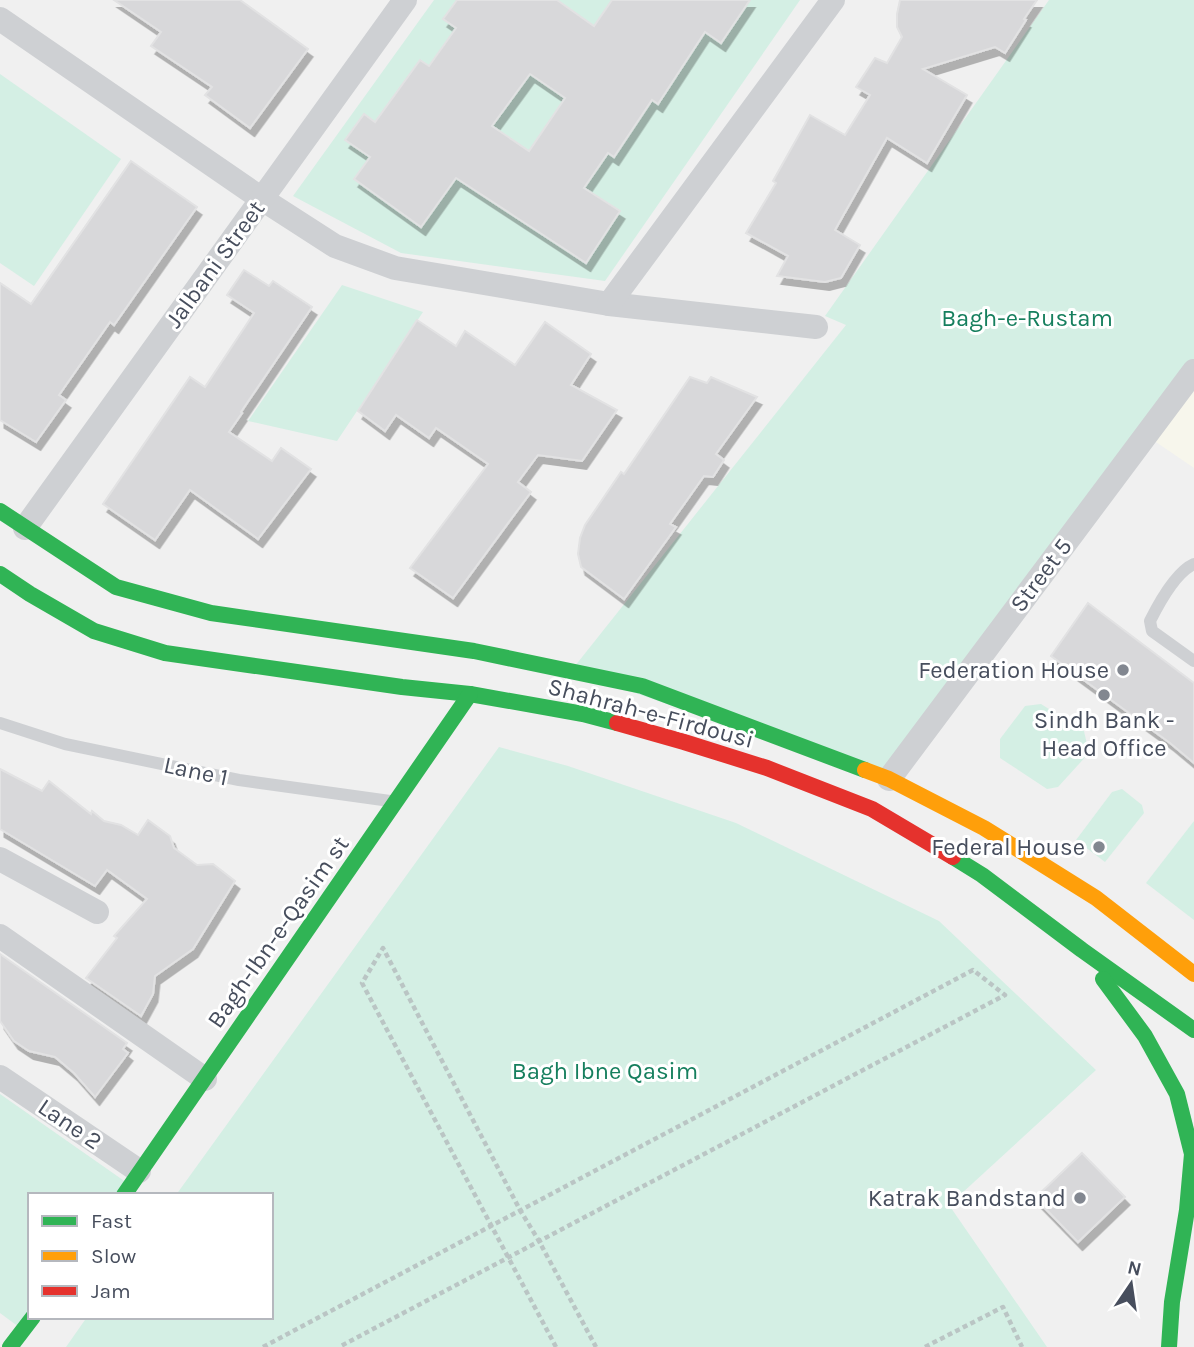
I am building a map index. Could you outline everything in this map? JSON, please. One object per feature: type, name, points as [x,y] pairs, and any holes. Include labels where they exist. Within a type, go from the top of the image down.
[{"type":"main road","name":"Shahrah-e-Firdousi","points":[[0,511],[116,587],[211,613],[474,650],[642,686],[889,779],[984,828],[1096,898],[1194,974]]},
{"type":"main road","name":"Shahrah-e-Firdousi","points":[[0,574],[93,631],[165,653],[401,687],[470,694],[583,714],[767,768],[872,809],[982,875],[1194,1030]]},
{"type":"main road","name":"Bagh-Ibn-e-Qasim st","points":[[125,1193],[470,694]]},
{"type":"main road","points":[[1082,950],[1145,1036],[1177,1094],[1192,1154],[1187,1210],[1172,1302],[1169,1347]]},
{"type":"main road","points":[[10,1347],[31,1319]]},
{"type":"street","name":"Jalbani Street","points":[[26,528],[405,0]]},
{"type":"street","points":[[609,304],[833,0]]},
{"type":"street","points":[[0,19],[335,246],[395,268],[609,304],[816,327]]},
{"type":"street","name":"Street 5","points":[[889,779],[1194,371]]},
{"type":"street","points":[[0,859],[97,912]]},
{"type":"street","points":[[0,936],[205,1079]]},
{"type":"street","name":"Lane 2","points":[[0,1077],[139,1171]]},
{"type":"lane","points":[[1194,564],[1176,579],[1150,621],[1152,631],[1194,662]]},
{"type":"lane","name":"Lane 1","points":[[0,723],[65,744],[239,780],[396,802]]},
{"type":"path","points":[[556,1347],[362,983],[383,948],[520,1210],[540,1241],[596,1347]]},
{"type":"path","points":[[263,1347],[973,970],[1005,995],[339,1347]]},
{"type":"path","points":[[925,1347],[1003,1307],[1021,1347]]},
{"type":"shaded area","points":[[1194,372],[1194,468],[1147,436]]},
{"type":"green space","points":[[434,0],[800,0],[605,281],[401,253],[293,196]]},
{"type":"green space","name":"Bagh-e-Rustam","points":[[1049,0],[1194,0],[1194,372],[889,780],[571,671],[846,325],[825,316]]},
{"type":"green space","points":[[0,74],[121,159],[34,286],[0,263]]},
{"type":"green space","points":[[342,285],[423,312],[337,441],[248,421]]},
{"type":"green space","points":[[1041,704],[1084,731],[1089,753],[1058,787],[1047,789],[1000,758],[1000,739],[1025,706]]},
{"type":"green space","name":"Bagh Ibne Qasim","points":[[499,747],[568,766],[736,823],[939,921],[1096,1070],[949,1205],[1047,1347],[66,1347],[86,1319],[273,1319],[273,1193],[177,1193]]},
{"type":"green space","points":[[1122,789],[1142,805],[1144,813],[1105,862],[1076,840],[1112,792]]},
{"type":"green space","points":[[1194,821],[1194,920],[1146,883]]},
{"type":"green space","points":[[0,1094],[130,1185],[125,1193],[28,1193],[29,1319],[23,1330],[0,1313]]},
{"type":"building","points":[[114,0],[240,0],[308,49],[250,128],[205,95],[212,87],[151,46],[161,32]]},
{"type":"building","points":[[457,0],[557,0],[594,26],[612,0],[750,0],[721,43],[705,32],[658,104],[652,100],[614,157],[608,153],[584,188],[620,211],[586,263],[456,178],[421,227],[354,179],[370,157],[345,140],[364,114],[375,122],[420,60],[429,66],[456,28],[443,19]],"holes":[[[530,74],[565,98],[529,151],[492,126]]]},
{"type":"building","points":[[900,0],[1037,0],[1005,53],[995,47],[923,69],[967,95],[927,163],[887,138],[835,230],[860,245],[841,278],[825,282],[777,276],[788,256],[746,233],[776,183],[773,181],[810,115],[845,135],[870,95],[856,87],[875,58],[887,63],[902,37],[897,27]]},
{"type":"building","points":[[131,161],[197,207],[114,325],[110,322],[59,395],[66,400],[36,442],[0,420],[0,283],[31,304]]},
{"type":"building","points":[[244,270],[269,286],[273,281],[312,307],[229,432],[272,461],[281,448],[311,469],[258,539],[190,490],[155,540],[103,504],[190,377],[205,387],[254,313],[227,295]]},
{"type":"building","points":[[417,320],[456,346],[465,331],[515,365],[545,322],[591,354],[571,385],[617,410],[582,461],[538,455],[518,482],[531,492],[453,598],[410,568],[488,464],[436,428],[429,438],[396,415],[385,431],[358,411]]},
{"type":"building","points":[[690,377],[707,383],[711,377],[757,397],[716,454],[724,460],[713,477],[704,476],[670,524],[676,527],[624,599],[581,567],[578,554],[580,538],[585,525],[621,472],[624,474]]},
{"type":"building","name":"Federation House","points":[[1088,603],[1194,683],[1194,763],[1051,656]]},
{"type":"building","points":[[0,769],[42,791],[49,781],[91,814],[92,811],[104,821],[121,825],[138,835],[148,820],[170,836],[174,848],[197,865],[213,864],[235,881],[193,949],[155,976],[153,994],[141,1016],[86,978],[117,938],[114,936],[147,899],[107,870],[95,886],[0,829]]},
{"type":"building","points":[[0,954],[127,1043],[123,1049],[128,1053],[95,1097],[74,1073],[55,1057],[29,1051],[14,1041],[0,1021]]},
{"type":"building","name":"Katrak Bandstand","points":[[1082,1153],[1125,1197],[1078,1242],[1035,1198]]},
{"type":"traffic: fast","points":[[0,511],[116,587],[211,613],[474,651],[642,686],[865,770]]},
{"type":"traffic: fast","points":[[0,574],[94,631],[165,653],[402,687],[470,694],[583,714],[617,723]]},
{"type":"traffic: fast","points":[[125,1193],[470,694]]},
{"type":"traffic: fast","points":[[953,857],[982,875],[1194,1030]]},
{"type":"traffic: fast","points":[[1103,979],[1145,1036],[1177,1094],[1192,1154],[1187,1210],[1172,1302],[1169,1347]]},
{"type":"traffic: fast","points":[[10,1347],[31,1319]]},
{"type":"traffic: slow","points":[[865,770],[889,779],[984,828],[1096,898],[1194,974]]},
{"type":"traffic: jam","points":[[617,723],[767,768],[872,809],[953,857]]},
{"type":"place","name":"Federation House","points":[[1123,670]]},
{"type":"place","name":"Sindh Bank - Head Office","points":[[1104,695]]},
{"type":"place","name":"Federal House","points":[[1099,847]]},
{"type":"place","name":"Katrak Bandstand","points":[[1080,1198]]}]
